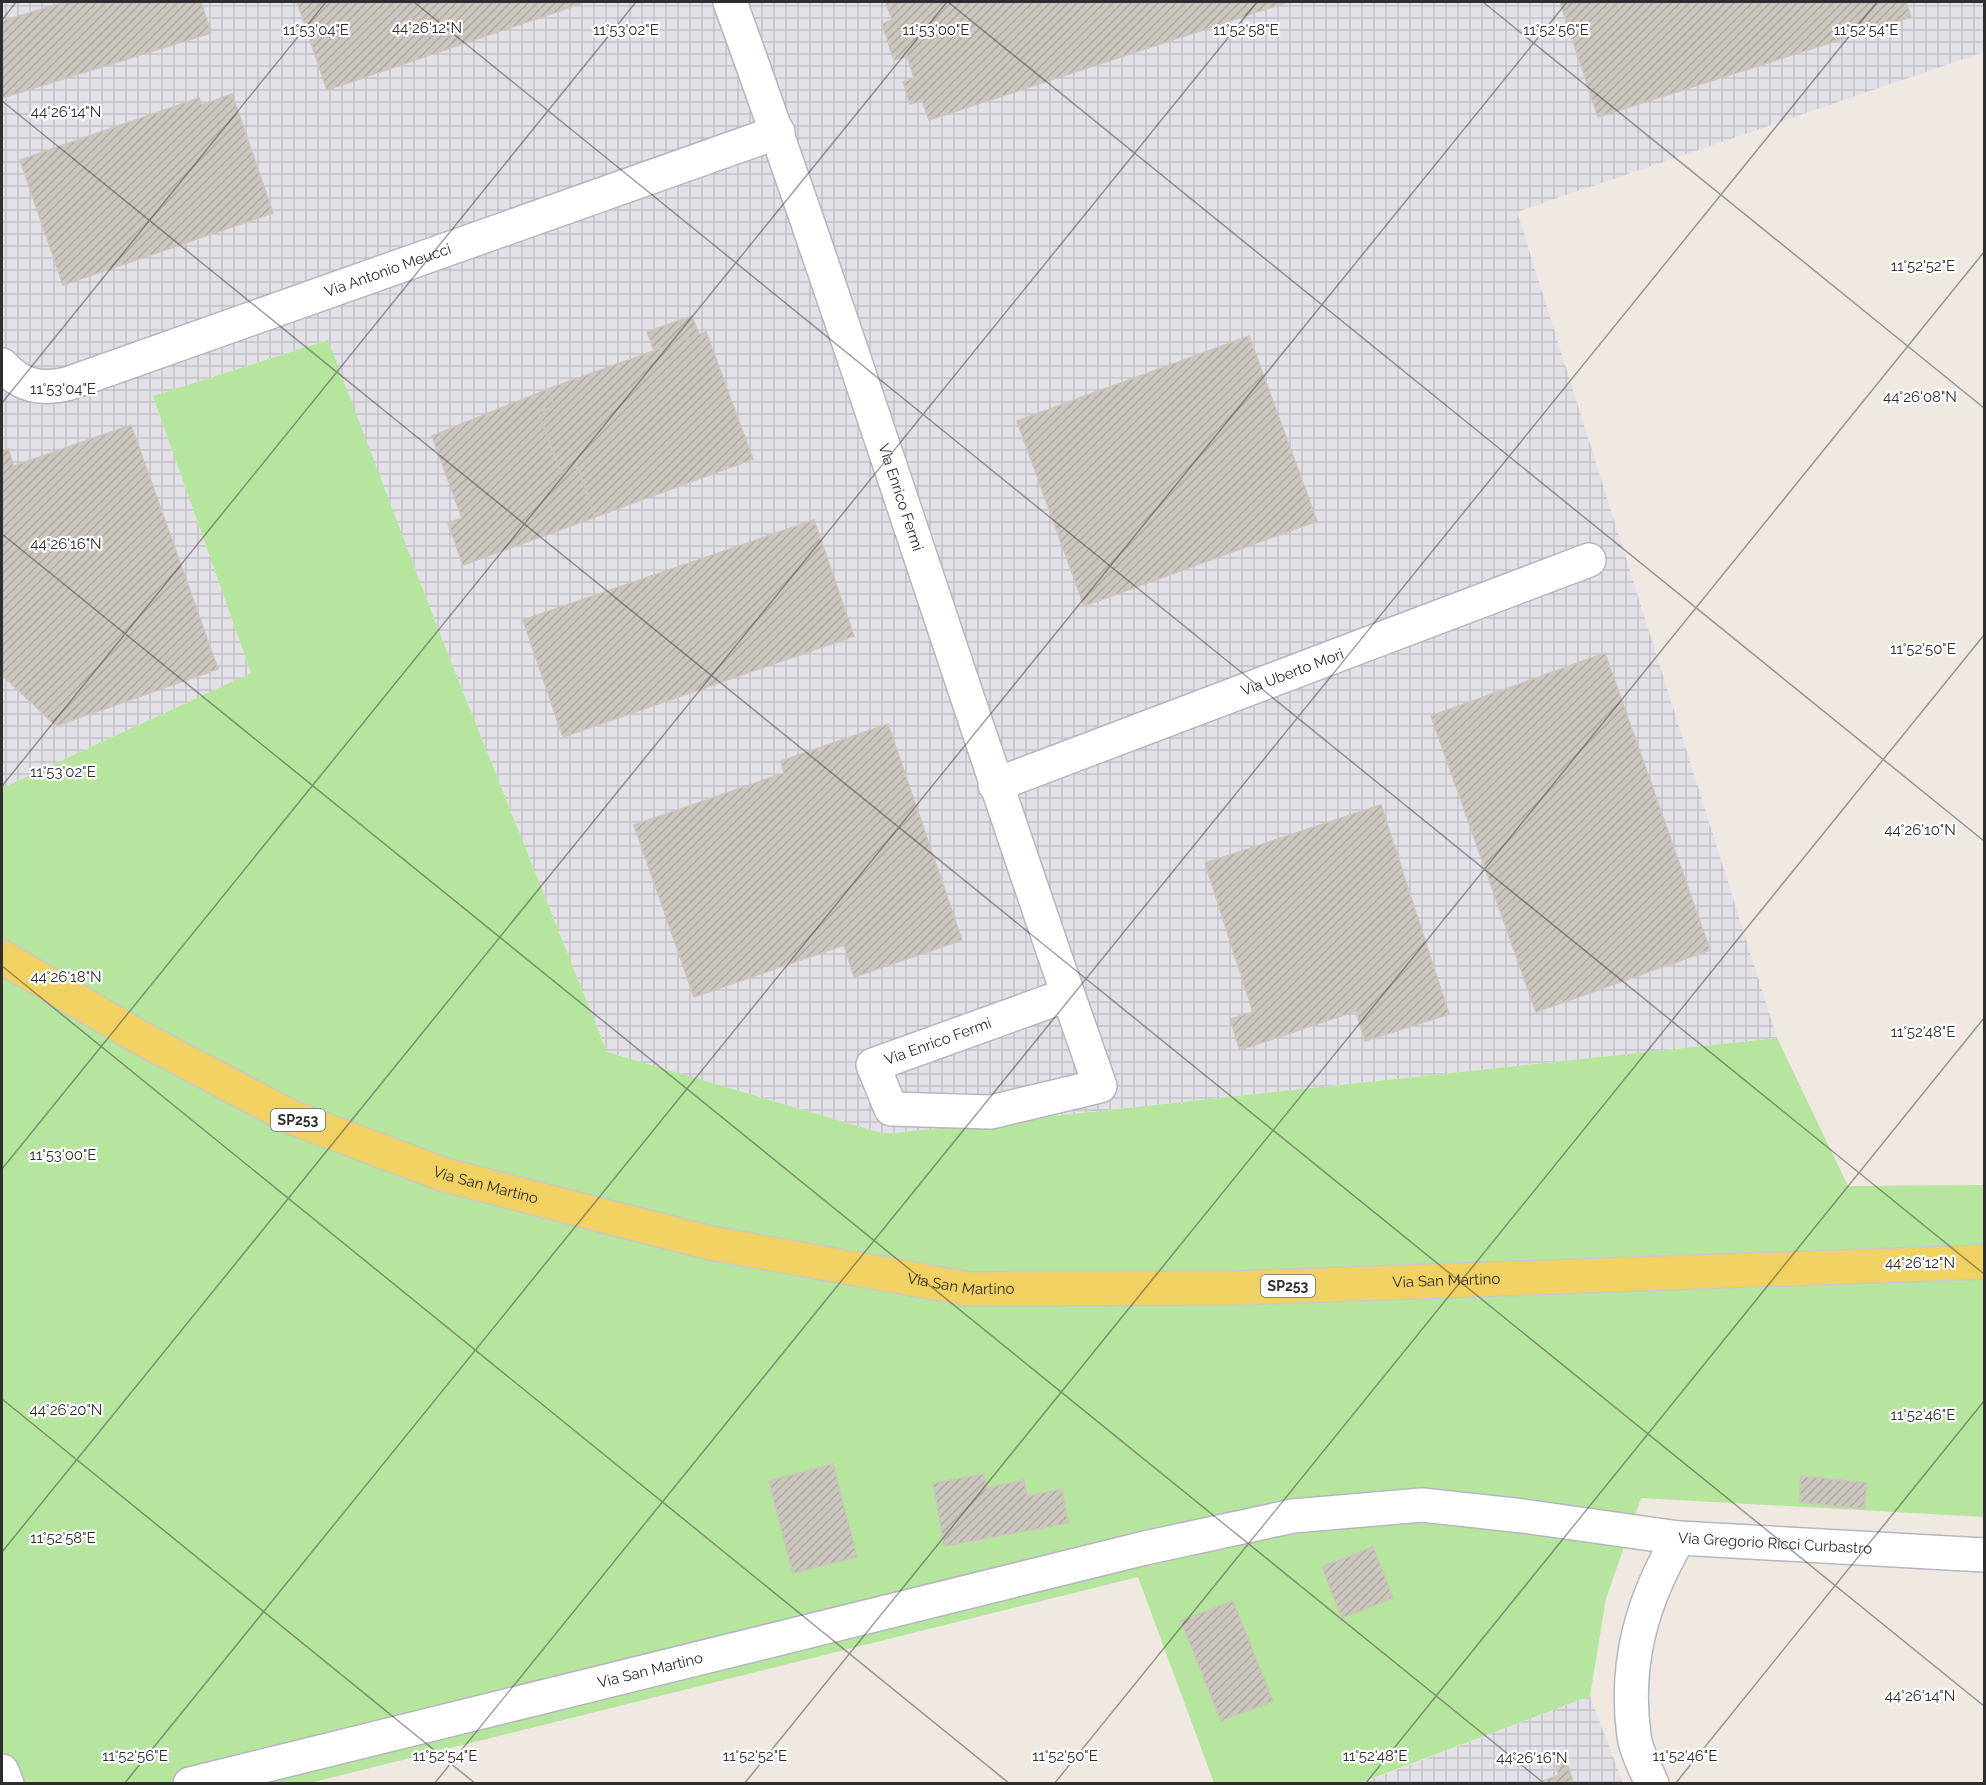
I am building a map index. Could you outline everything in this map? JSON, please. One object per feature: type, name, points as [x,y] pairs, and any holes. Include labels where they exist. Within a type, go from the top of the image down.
[{"type":"main road","name":"Via San Martino","points":[[2,957],[141,1038],[291,1117],[445,1175],[710,1243],[969,1289],[1245,1288],[1977,1266]]},
{"type":"street","name":"Via Enrico Fermi","points":[[730,2],[777,132],[995,785],[1100,1086],[991,1112],[891,1109],[873,1065],[1068,995]]},
{"type":"street","name":"Via Antonio Meucci","points":[[2,365],[12,376],[29,385],[48,388],[67,384],[777,132]]},
{"type":"street","name":"Via Uberto Mori","points":[[995,785],[1588,560]]},
{"type":"street","name":"Via San Martino","points":[[190,1784],[1145,1548],[1293,1516],[1422,1505],[1523,1516],[1679,1538]]},
{"type":"street","name":"Via Gregorio Ricci Curbastro","points":[[1652,1784],[1634,1738],[1632,1674],[1642,1614],[1663,1566],[1679,1538],[1984,1555]]},
{"type":"street","points":[[2,1771],[7,1784]]},
{"type":"shaded area","points":[[2,2],[1984,2],[1984,52],[1517,212],[1777,1038],[885,1134],[607,1052],[440,634],[327,340],[153,396],[251,673],[2,788]]},
{"type":"shaded area","points":[[1590,1696],[1623,1783],[1360,1784]]},
{"type":"green space","points":[[328,340],[440,634],[607,1052],[885,1134],[1777,1038],[1848,1186],[1984,1185],[1984,1517],[1641,1498],[1606,1599],[1590,1696],[1360,1783],[1214,1783],[1138,1577],[310,1783],[2,1783],[2,788],[251,673],[153,396]]},
{"type":"building","points":[[65,2],[201,2],[211,33],[2,98],[2,21]]},
{"type":"building","points":[[297,2],[579,2],[580,4],[327,90]]},
{"type":"building","points":[[886,2],[1288,2],[929,120],[922,101],[910,104],[903,82],[914,78],[907,56],[894,60],[882,24],[892,20]]},
{"type":"building","points":[[1560,2],[1906,2],[1911,17],[1598,117]]},
{"type":"building","points":[[232,94],[273,213],[63,285],[20,160],[199,98],[202,105]]},
{"type":"building","points":[[692,316],[699,335],[654,351],[647,332]]},
{"type":"building","points":[[706,332],[753,459],[595,517],[578,467],[561,473],[538,412],[554,406],[548,389]]},
{"type":"building","points":[[1249,336],[1317,521],[1084,606],[1017,421]]},
{"type":"building","points":[[548,389],[554,406],[538,412],[561,473],[578,467],[595,517],[463,565],[448,523],[462,518],[432,436]]},
{"type":"building","points":[[131,425],[218,669],[56,726],[2,675],[2,451],[8,449],[14,466]]},
{"type":"building","points":[[814,520],[854,636],[563,737],[523,620]]},
{"type":"building","points":[[1605,653],[1710,950],[1536,1012],[1431,716]]},
{"type":"building","points":[[888,724],[962,940],[854,977],[844,945],[694,997],[634,825],[784,773],[781,761]]},
{"type":"building","points":[[1381,805],[1449,1014],[1365,1041],[1356,1011],[1240,1050],[1230,1019],[1253,1012],[1205,863]]},
{"type":"building","points":[[833,1464],[857,1557],[793,1573],[769,1481]]},
{"type":"building","points":[[984,1474],[986,1488],[1024,1480],[1027,1496],[1062,1489],[1068,1523],[944,1546],[933,1483]]},
{"type":"building","points":[[1801,1476],[1867,1483],[1864,1509],[1799,1502]]},
{"type":"building","points":[[1373,1547],[1393,1598],[1342,1618],[1322,1567]]},
{"type":"building","points":[[1233,1601],[1273,1701],[1221,1721],[1181,1621]]},
{"type":"building","points":[[1565,1759],[1574,1784],[1534,1784],[1559,1775],[1555,1763]]}]
